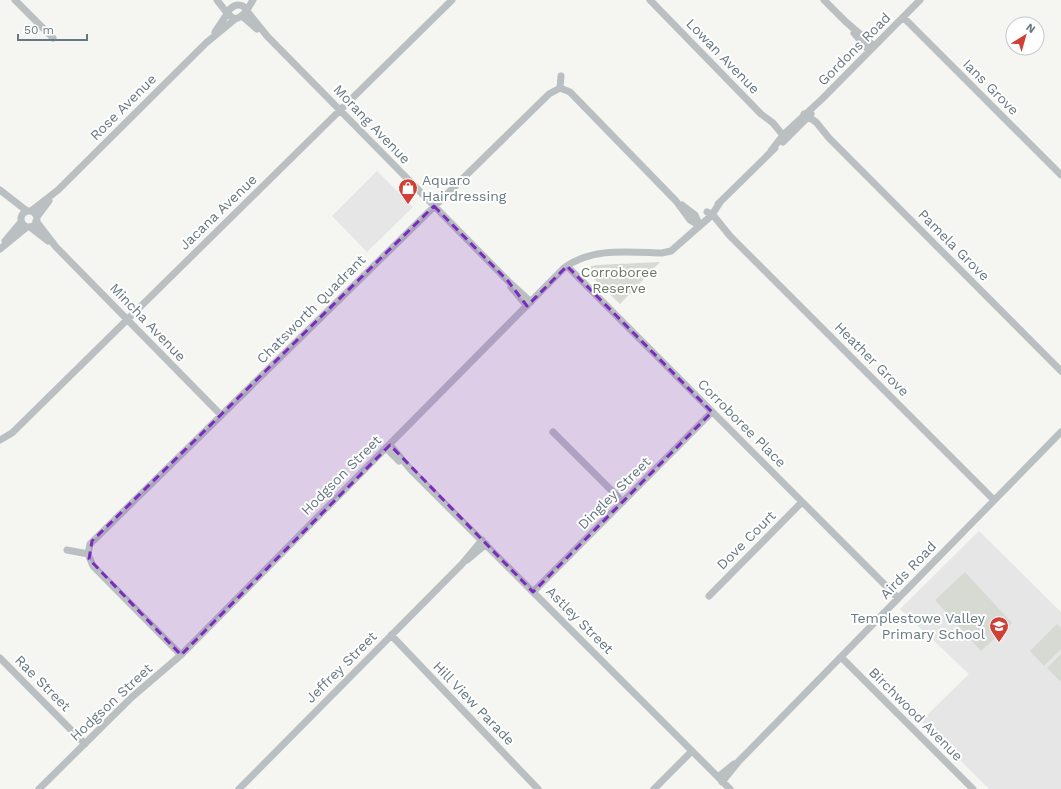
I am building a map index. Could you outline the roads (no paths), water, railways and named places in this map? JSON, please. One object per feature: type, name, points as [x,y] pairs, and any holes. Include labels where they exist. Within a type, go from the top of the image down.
[{"type":"street","points":[[15,0],[53,38]]},
{"type":"street","points":[[217,0],[227,13],[242,14],[243,6],[223,0]]},
{"type":"street","name":"Rose Avenue","points":[[33,215],[206,43],[242,14],[253,0]]},
{"type":"street","name":"Jacana Avenue","points":[[0,440],[12,433],[452,0]]},
{"type":"street","name":"Lowan Avenue","points":[[650,0],[784,136]]},
{"type":"street","points":[[824,0],[872,49]]},
{"type":"street","name":"Gordons Road","points":[[710,215],[721,201],[784,136],[807,116],[920,0]]},
{"type":"street","name":"Rose Avenue","points":[[206,43],[227,13],[238,4]]},
{"type":"street","name":"Morang Avenue","points":[[242,14],[267,36],[529,304]]},
{"type":"street","name":"Ians Grove","points":[[903,17],[1061,175]]},
{"type":"street","points":[[561,76],[560,88],[570,92],[676,200],[690,220],[698,223]]},
{"type":"street","name":"Chatsworth Quadrant","points":[[88,554],[92,542],[548,94],[560,88]]},
{"type":"street","name":"Pamela Grove","points":[[807,116],[1061,370]]},
{"type":"street","name":"Mincha Avenue","points":[[0,190],[33,215],[56,247],[221,415]]},
{"type":"street","name":"Mincha Avenue","points":[[8,197],[21,219],[28,227],[56,247]]},
{"type":"street","points":[[0,248],[21,219],[33,215]]},
{"type":"street","points":[[0,248],[28,227],[33,215]]},
{"type":"street","name":"Hodgson Street","points":[[39,789],[132,698],[181,655],[567,266],[583,257],[597,254],[667,252],[674,249],[698,223],[710,215]]},
{"type":"street","name":"Heather Grove","points":[[710,215],[994,500]]},
{"type":"street","name":"Corroboree Place","points":[[567,266],[898,598]]},
{"type":"street","name":"Dingley Street","points":[[533,592],[712,412]]},
{"type":"street","points":[[553,432],[623,502]]},
{"type":"street","name":"Airds Road","points":[[720,779],[1061,432]]},
{"type":"street","name":"Astley Street","points":[[388,446],[730,789]]},
{"type":"street","name":"Dove Court","points":[[709,596],[802,502]]},
{"type":"street","name":"Jeffrey Street","points":[[239,789],[484,542]]},
{"type":"street","points":[[67,550],[88,554],[93,566],[181,655]]},
{"type":"street","name":"Hill View Parade","points":[[392,635],[538,789]]},
{"type":"street","name":"Birchwood Avenue","points":[[841,657],[973,789]]},
{"type":"street","name":"Rae Street","points":[[0,658],[84,744]]},
{"type":"street","points":[[654,789],[692,751]]},
{"type":"place","name":"Aquaro Hairdressing","points":[[408,205]]},
{"type":"place","name":"Templestowe Valley Primary School","points":[[999,643]]},
{"type":"park label","name":"Corroboree Reserve","points":[[619,280]]}]
